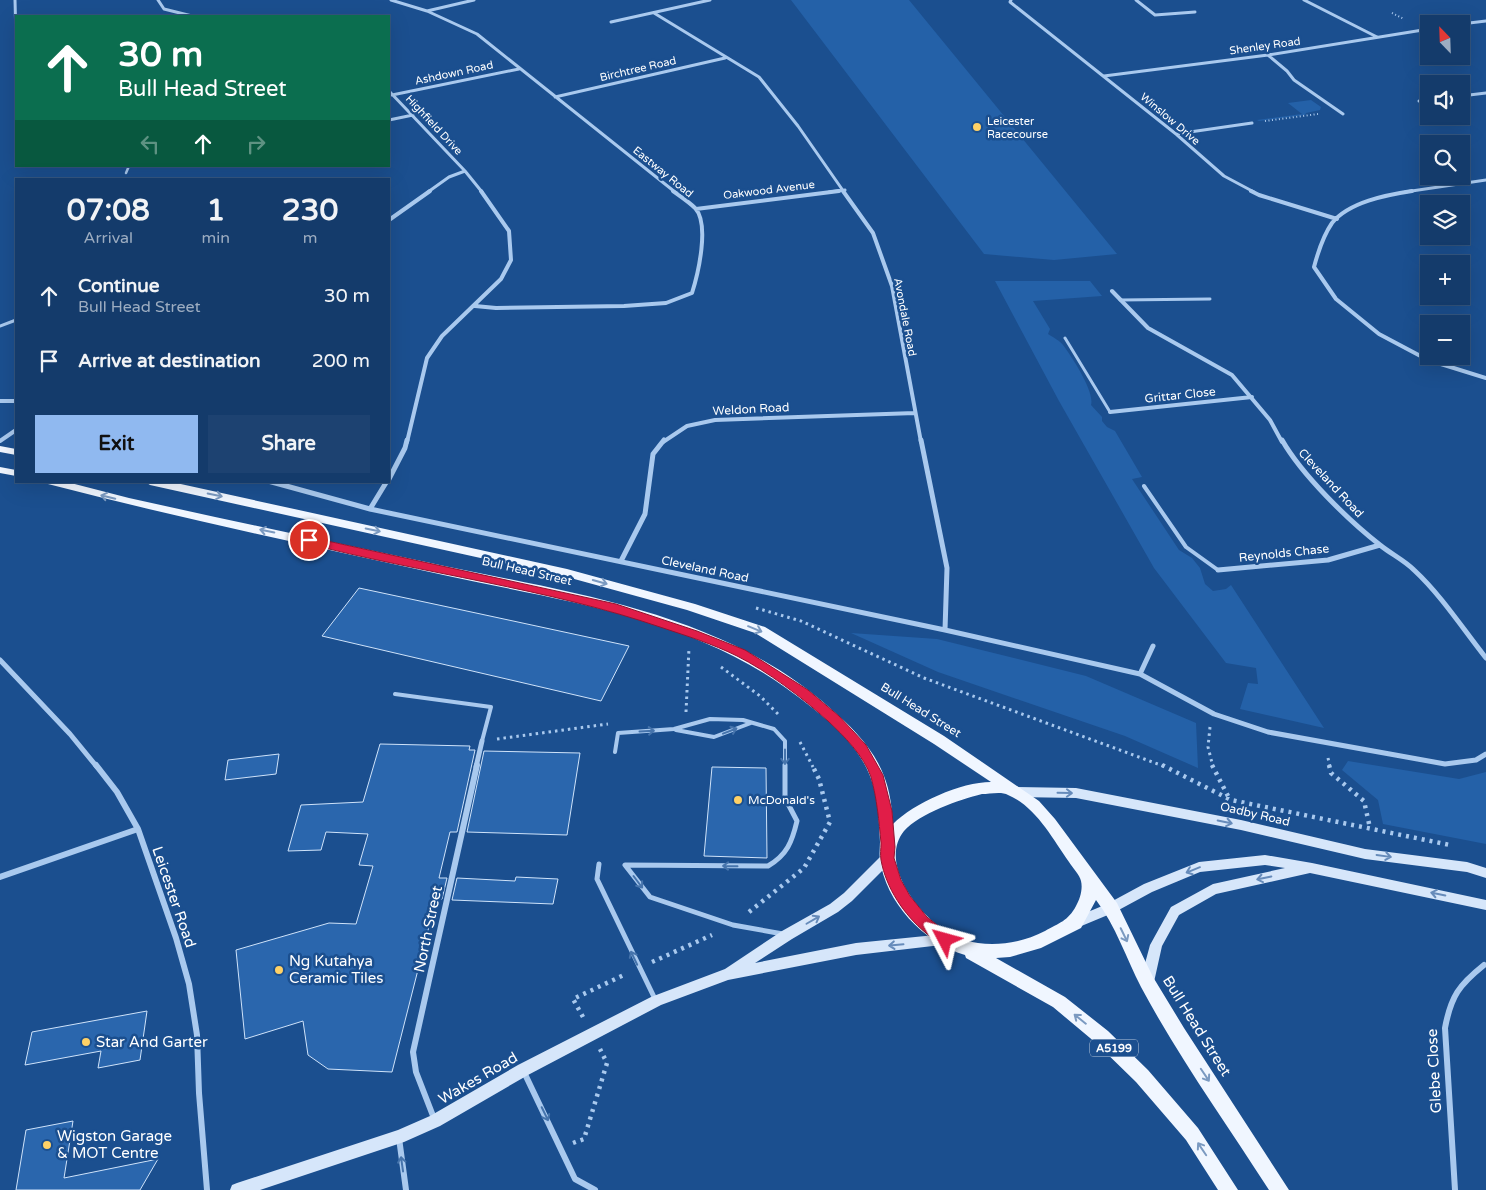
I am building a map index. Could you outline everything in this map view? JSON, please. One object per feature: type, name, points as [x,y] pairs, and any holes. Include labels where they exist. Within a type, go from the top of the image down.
[{"type":"main road","points":[[0,449],[15,452]]},
{"type":"main road","points":[[0,470],[15,473]]},
{"type":"main road","name":"Bull Head Street","points":[[56,483],[129,502],[616,608],[693,634],[741,653],[804,693],[834,719],[861,748],[876,775],[885,811],[888,852],[894,881],[905,901],[922,921],[945,940],[962,947]]},
{"type":"main road","name":"Bull Head Street","points":[[159,483],[567,573],[690,607],[760,630],[939,740],[1034,805],[1050,823],[1111,908],[1147,982],[1178,1034],[1280,1190]]},
{"type":"main road","points":[[888,852],[899,827],[914,815],[956,795],[974,790],[982,788],[1013,790]]},
{"type":"main road","name":"Oadby Road","points":[[1013,790],[1076,793],[1232,823],[1365,854],[1467,867],[1486,873]]},
{"type":"main road","name":"Wakes Road","points":[[728,974],[787,935],[834,908],[848,897],[888,852]]},
{"type":"main road","points":[[962,947],[986,952],[1010,950],[1041,941],[1148,888],[1199,867],[1265,860],[1312,868],[1486,905]]},
{"type":"main road","points":[[1147,982],[1156,946],[1175,911],[1213,889],[1312,868]]},
{"type":"main road","points":[[1075,923],[1088,900],[1089,879]]},
{"type":"main road","name":"Wakes Road","points":[[237,1190],[398,1137],[435,1121],[523,1070],[592,1034],[656,1002],[728,974],[856,948],[945,940]]},
{"type":"main road","name":"A5199","points":[[962,947],[1059,1002],[1102,1037],[1142,1076],[1192,1134],[1229,1190]]},
{"type":"street","points":[[15,0],[15,15]]},
{"type":"street","points":[[158,0],[164,9],[188,15]]},
{"type":"street","name":"Eastway Road","points":[[391,0],[428,11],[478,34],[519,69],[556,96],[696,208],[703,224],[697,278],[692,293],[666,303],[624,306],[496,308],[475,306]]},
{"type":"street","points":[[428,11],[474,0]]},
{"type":"street","points":[[611,22],[710,0]]},
{"type":"street","name":"Winslow Drive","points":[[1011,0],[1010,2],[1176,134],[1224,176],[1259,195],[1337,219]]},
{"type":"street","points":[[1136,0],[1155,15],[1195,12]]},
{"type":"street","points":[[1304,0],[1377,37]]},
{"type":"street","name":"Avondale Road","points":[[654,13],[725,58],[759,76],[845,190],[873,233],[892,286],[915,413],[947,568],[945,630]]},
{"type":"street","points":[[1470,23],[1486,21]]},
{"type":"street","name":"Shenley Road","points":[[1104,76],[1268,55],[1420,30]]},
{"type":"street","points":[[1268,55],[1287,71],[1294,80],[1341,113]]},
{"type":"street","name":"Birchtree Road","points":[[556,96],[725,58]]},
{"type":"street","name":"Ashdown Road","points":[[392,95],[519,69]]},
{"type":"street","name":"Highfield Drive","points":[[390,92],[465,171],[449,176],[390,219]]},
{"type":"street","points":[[1470,95],[1486,93]]},
{"type":"street","points":[[390,120],[413,115]]},
{"type":"street","points":[[1176,134],[1252,123]]},
{"type":"street","points":[[390,476],[406,448],[427,358],[442,336],[501,279],[511,260],[509,231],[488,198],[465,171]]},
{"type":"street","points":[[1486,180],[1407,191],[1363,204],[1337,219],[1321,241],[1314,267],[1336,299],[1379,334],[1428,360],[1486,378]]},
{"type":"street","name":"Oakwood Avenue","points":[[696,208],[845,190]]},
{"type":"street","name":"Cleveland Road","points":[[1112,291],[1148,328],[1232,375],[1270,420],[1292,458],[1351,520],[1380,545],[1413,569],[1432,589],[1486,658]]},
{"type":"street","name":"Grittar Close","points":[[1110,412],[1252,397]]},
{"type":"street","points":[[0,401],[15,401]]},
{"type":"street","name":"Weldon Road","points":[[621,561],[645,514],[653,454],[664,440],[687,426],[715,420],[915,413]]},
{"type":"street","points":[[0,441],[15,431]]},
{"type":"street","name":"Cleveland Road","points":[[275,483],[370,509],[945,630],[1140,674],[1214,714],[1268,732],[1445,764],[1476,760],[1486,754]]},
{"type":"street","points":[[370,509],[386,483]]},
{"type":"street","name":"Reynolds Chase","points":[[1218,570],[1328,560],[1380,545]]},
{"type":"street","points":[[1140,674],[1153,646]]},
{"type":"street","name":"Leicester Road","points":[[0,660],[70,734],[117,792],[138,829],[176,938],[189,984],[196,1035],[207,1190]]},
{"type":"street","name":"North Street","points":[[435,1121],[416,1072],[413,1052],[482,741]]},
{"type":"street","points":[[0,877],[138,829]]},
{"type":"street","name":"Glebe Close","points":[[1455,1190],[1445,1028],[1448,1007],[1457,988],[1484,965]]},
{"type":"street","points":[[523,1070],[575,1179],[595,1190]]},
{"type":"street","points":[[398,1137],[406,1190]]},
{"type":"lane","points":[[126,173],[129,167]]},
{"type":"lane","points":[[1120,300],[1210,299]]},
{"type":"lane","points":[[0,326],[15,320]]},
{"type":"lane","points":[[1065,338],[1110,412]]},
{"type":"lane","points":[[1144,486],[1186,548],[1218,570]]},
{"type":"lane","points":[[395,694],[491,706],[482,741]]},
{"type":"lane","points":[[615,752],[618,733],[674,729],[710,718],[752,722],[774,728],[785,741],[785,798],[797,821],[791,847],[777,862],[768,866],[625,865],[650,897],[733,925],[787,935]]},
{"type":"lane","points":[[674,729],[714,737],[752,722]]},
{"type":"lane","points":[[599,864],[597,879],[656,1002]]},
{"type":"path","points":[[1252,123],[1341,113]]},
{"type":"path","points":[[750,606],[801,621],[924,678],[1172,769],[1231,800],[1466,848],[1467,867]]},
{"type":"path","points":[[677,716],[686,714],[689,642],[697,648]]},
{"type":"path","points":[[713,660],[760,696],[781,718]]},
{"type":"path","points":[[1214,714],[1207,740],[1211,763],[1218,782],[1231,800]]},
{"type":"path","points":[[482,741],[614,724]]},
{"type":"path","points":[[561,1147],[584,1139],[607,1063],[574,999],[733,925],[804,868],[830,822],[819,779],[799,740]]},
{"type":"path","points":[[1324,743],[1331,773],[1364,801],[1370,828]]},
{"type":"shaded area","points":[[791,0],[909,0],[1117,254],[1054,260],[984,254]]},
{"type":"shaded area","points":[[1311,100],[1321,107],[1320,110],[1306,113],[1305,115],[1257,120],[1302,114],[1288,103]]},
{"type":"shaded area","points":[[995,281],[1090,281],[1102,296],[1033,301],[1050,329],[1048,334],[1062,344],[1077,366],[1090,392],[1091,405],[1102,417],[1102,421],[1107,427],[1115,431],[1142,477],[1132,479],[1179,550],[1192,558],[1200,568],[1205,584],[1213,591],[1226,589],[1231,585],[1324,728],[1240,709],[1248,683],[1258,684],[1256,668],[1226,663],[1154,568],[1059,401]]},
{"type":"shaded area","points":[[851,633],[937,639],[1086,676],[1196,723],[1198,768],[1125,736],[938,672]]},
{"type":"shaded area","points":[[1348,761],[1459,779],[1486,772],[1486,844],[1383,824],[1378,800],[1342,770]]},
{"type":"building","points":[[359,588],[629,646],[601,701],[322,636]]},
{"type":"building","points":[[380,744],[470,746],[469,750],[475,750],[457,832],[450,832],[439,878],[447,878],[442,899],[436,899],[392,1072],[328,1069],[308,1055],[303,1021],[245,1039],[236,950],[329,923],[356,924],[373,866],[359,865],[368,834],[326,832],[321,850],[288,851],[301,805],[363,802]]},
{"type":"building","points":[[484,751],[580,753],[567,835],[467,832]]},
{"type":"building","points":[[279,754],[276,774],[225,780],[228,760]]},
{"type":"building","name":"McDonald's","points":[[712,767],[766,768],[767,858],[704,856]]},
{"type":"building","points":[[516,877],[558,879],[553,904],[452,900],[457,878],[515,881]]},
{"type":"building","name":"Star And Garter","points":[[147,1011],[140,1060],[98,1068],[101,1051],[25,1065],[32,1032]]},
{"type":"building","name":"Wigston Garage & MOT Centre","points":[[73,1121],[64,1178],[158,1159],[140,1190],[16,1190],[26,1130]]},
{"type":"place","name":"Leicester Racecourse","points":[[977,127]]},
{"type":"place","name":"McDonald's","points":[[738,800]]},
{"type":"place","name":"Ng Kutahya Ceramic Tiles","points":[[279,970]]},
{"type":"place","name":"Star And Garter","points":[[86,1042]]},
{"type":"place","name":"Wigston Garage & MOT Centre","points":[[47,1145]]},
{"type":"route","points":[[309,540],[616,608],[693,634],[741,653],[804,693],[834,719],[861,748],[876,775],[885,811],[887,858],[894,881],[905,901],[922,921],[945,940]]}]
